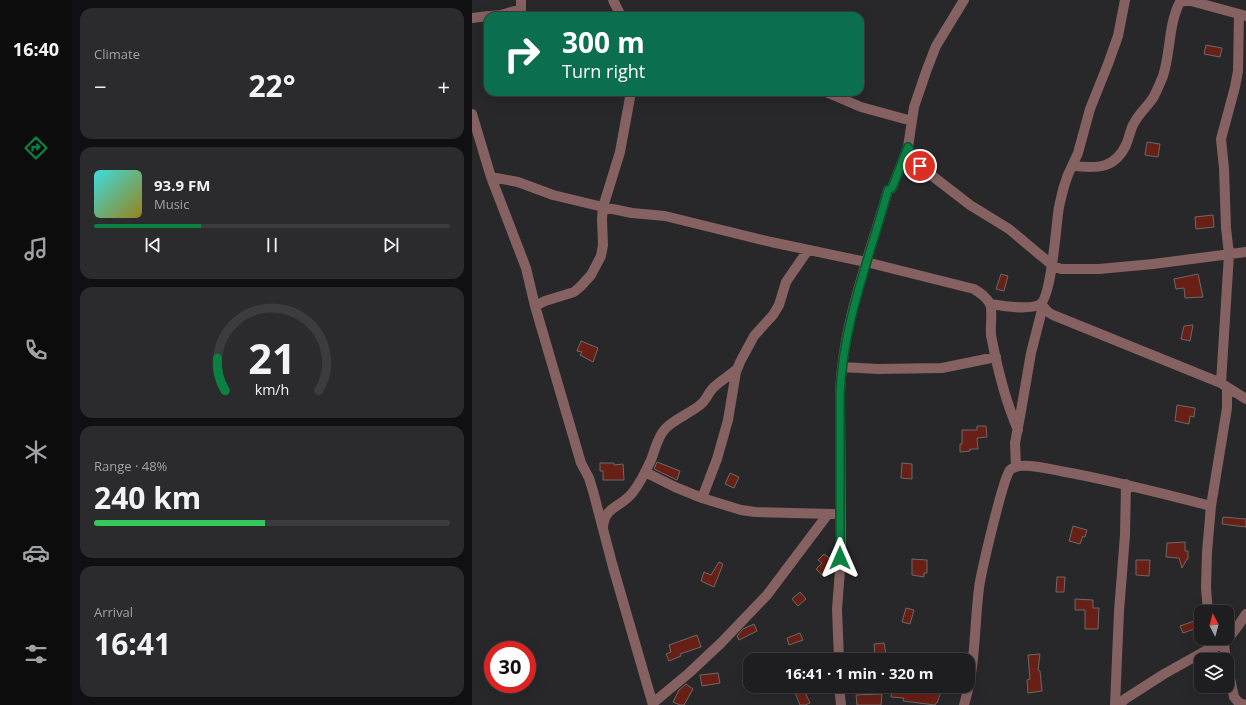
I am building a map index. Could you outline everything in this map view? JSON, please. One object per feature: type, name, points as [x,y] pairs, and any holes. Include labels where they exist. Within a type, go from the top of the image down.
[{"type":"street","points":[[511,12],[521,9],[521,0]]},
{"type":"street","points":[[613,0],[619,12]]},
{"type":"street","points":[[839,653],[837,609],[840,558],[840,394],[842,367],[849,324],[888,190],[892,188],[908,147],[914,107],[919,89],[936,46],[964,0]]},
{"type":"street","points":[[1016,467],[1016,444],[1031,353],[1049,282],[1059,208],[1066,177],[1078,153],[1090,109],[1118,36],[1125,0]]},
{"type":"street","points":[[1072,166],[1094,168],[1113,161],[1121,154],[1126,146],[1132,126],[1153,98],[1159,85],[1163,74],[1173,18],[1178,1],[1191,1],[1244,15],[1238,71],[1221,138],[1224,168],[1226,228],[1229,254],[1224,385],[1227,408],[1211,506],[1207,552],[1206,588],[1207,605]]},
{"type":"street","points":[[472,18],[484,17]]},
{"type":"street","points":[[535,306],[545,301],[574,292],[591,275],[601,256],[603,207],[620,152],[630,96]]},
{"type":"street","points":[[835,96],[861,107],[912,121]]},
{"type":"street","points":[[472,114],[491,177],[526,268],[535,306],[582,463],[593,491],[603,532],[653,704],[721,644],[767,594],[828,514]]},
{"type":"street","points":[[908,147],[913,158],[925,170],[970,205],[1008,229],[1052,264],[1061,269],[1099,269],[1246,252]]},
{"type":"street","points":[[491,177],[518,182],[553,195],[603,207],[632,213],[665,216],[771,242],[866,262],[974,290],[983,295],[990,304],[991,333],[996,357],[1010,413],[1018,430]]},
{"type":"street","points":[[702,498],[717,459],[728,420],[737,369],[754,336],[773,315],[779,305],[786,282],[808,250]]},
{"type":"street","points":[[990,304],[1024,307],[1042,305],[1053,315],[1224,385],[1246,399]]},
{"type":"street","points":[[842,367],[878,369],[942,368],[996,357]]},
{"type":"street","points":[[603,532],[605,515],[632,494],[645,472],[663,432],[670,424],[702,404],[712,389],[737,369]]},
{"type":"street","points":[[964,705],[973,669],[979,586],[1005,483],[1010,471],[1016,467],[1025,466],[1047,469],[1126,484],[1211,506]]},
{"type":"street","points":[[645,472],[702,498],[741,510],[755,512],[840,515]]},
{"type":"street","points":[[1115,705],[1119,611],[1125,535],[1126,484]]},
{"type":"street","points":[[1234,630],[1242,624],[1246,614]]},
{"type":"street","points":[[1119,705],[1125,699],[1164,674],[1215,645]]},
{"type":"street","points":[[840,693],[841,705]]},
{"type":"street","points":[[1233,693],[1238,702],[1246,705]]},
{"type":"building","points":[[1206,45],[1222,48],[1220,57],[1204,54]]},
{"type":"building","points":[[1147,142],[1160,144],[1158,157],[1145,155]]},
{"type":"building","points":[[1213,215],[1214,227],[1196,229],[1195,217]]},
{"type":"building","points":[[1001,274],[1008,276],[1004,291],[996,289]]},
{"type":"building","points":[[1198,274],[1203,297],[1185,298],[1184,288],[1176,289],[1174,279]]},
{"type":"building","points":[[1193,325],[1190,341],[1181,339],[1184,326]]},
{"type":"building","points":[[581,341],[598,348],[593,362],[580,355],[582,352],[577,351]]},
{"type":"building","points":[[1177,405],[1195,408],[1194,417],[1190,416],[1189,424],[1175,421]]},
{"type":"building","points":[[977,426],[986,426],[987,437],[977,438],[978,449],[970,449],[970,451],[960,452],[960,444],[962,444],[962,430],[977,430]]},
{"type":"building","points":[[657,462],[680,471],[677,480],[654,469]]},
{"type":"building","points":[[600,463],[614,463],[614,465],[623,464],[624,480],[603,480],[603,471],[600,471]]},
{"type":"building","points":[[902,463],[912,464],[912,479],[901,478]]},
{"type":"building","points":[[730,473],[739,477],[734,488],[725,484]]},
{"type":"building","points":[[1223,517],[1246,519],[1246,527],[1222,524]]},
{"type":"building","points":[[1073,526],[1087,530],[1085,537],[1083,536],[1080,544],[1069,541]]},
{"type":"building","points":[[1185,542],[1185,551],[1188,551],[1188,559],[1182,568],[1179,558],[1166,557],[1167,543]]},
{"type":"building","points":[[824,554],[832,560],[829,564],[832,568],[823,576],[816,569],[822,563],[818,560]]},
{"type":"building","points":[[912,559],[927,560],[927,573],[924,573],[924,577],[912,575]]},
{"type":"building","points":[[1136,560],[1150,560],[1149,576],[1136,575]]},
{"type":"building","points":[[719,562],[723,564],[714,587],[701,581],[704,572],[711,575]]},
{"type":"building","points":[[1057,577],[1065,577],[1064,592],[1056,592]]},
{"type":"building","points":[[800,592],[806,599],[798,606],[792,599]]},
{"type":"building","points":[[1075,599],[1093,600],[1093,608],[1099,608],[1098,629],[1085,629],[1085,610],[1075,610]]},
{"type":"building","points":[[906,608],[914,610],[910,624],[902,622]]},
{"type":"building","points":[[1194,621],[1194,629],[1183,633],[1180,626]]},
{"type":"building","points":[[754,624],[757,631],[739,640],[737,636],[743,629]]},
{"type":"building","points":[[800,633],[803,640],[789,645],[787,638]]},
{"type":"building","points":[[697,635],[701,647],[680,654],[681,656],[669,661],[666,654],[671,652],[669,645]]},
{"type":"building","points":[[884,643],[886,653],[875,653],[874,644]]},
{"type":"building","points":[[1040,654],[1038,670],[1040,671],[1042,691],[1028,693],[1027,680],[1030,679],[1028,655]]},
{"type":"building","points":[[718,673],[720,683],[702,686],[700,675]]},
{"type":"building","points":[[686,684],[693,689],[684,705],[673,702],[679,690]]},
{"type":"building","points":[[795,693],[805,693],[810,703],[800,705]]},
{"type":"building","points":[[891,693],[941,693],[935,705],[903,701],[904,698],[891,697]]},
{"type":"building","points":[[882,694],[881,705],[857,705],[856,695]]},
{"type":"route","points":[[840,558],[840,382],[849,324],[888,190],[892,188],[908,147],[913,158],[920,166]]}]
